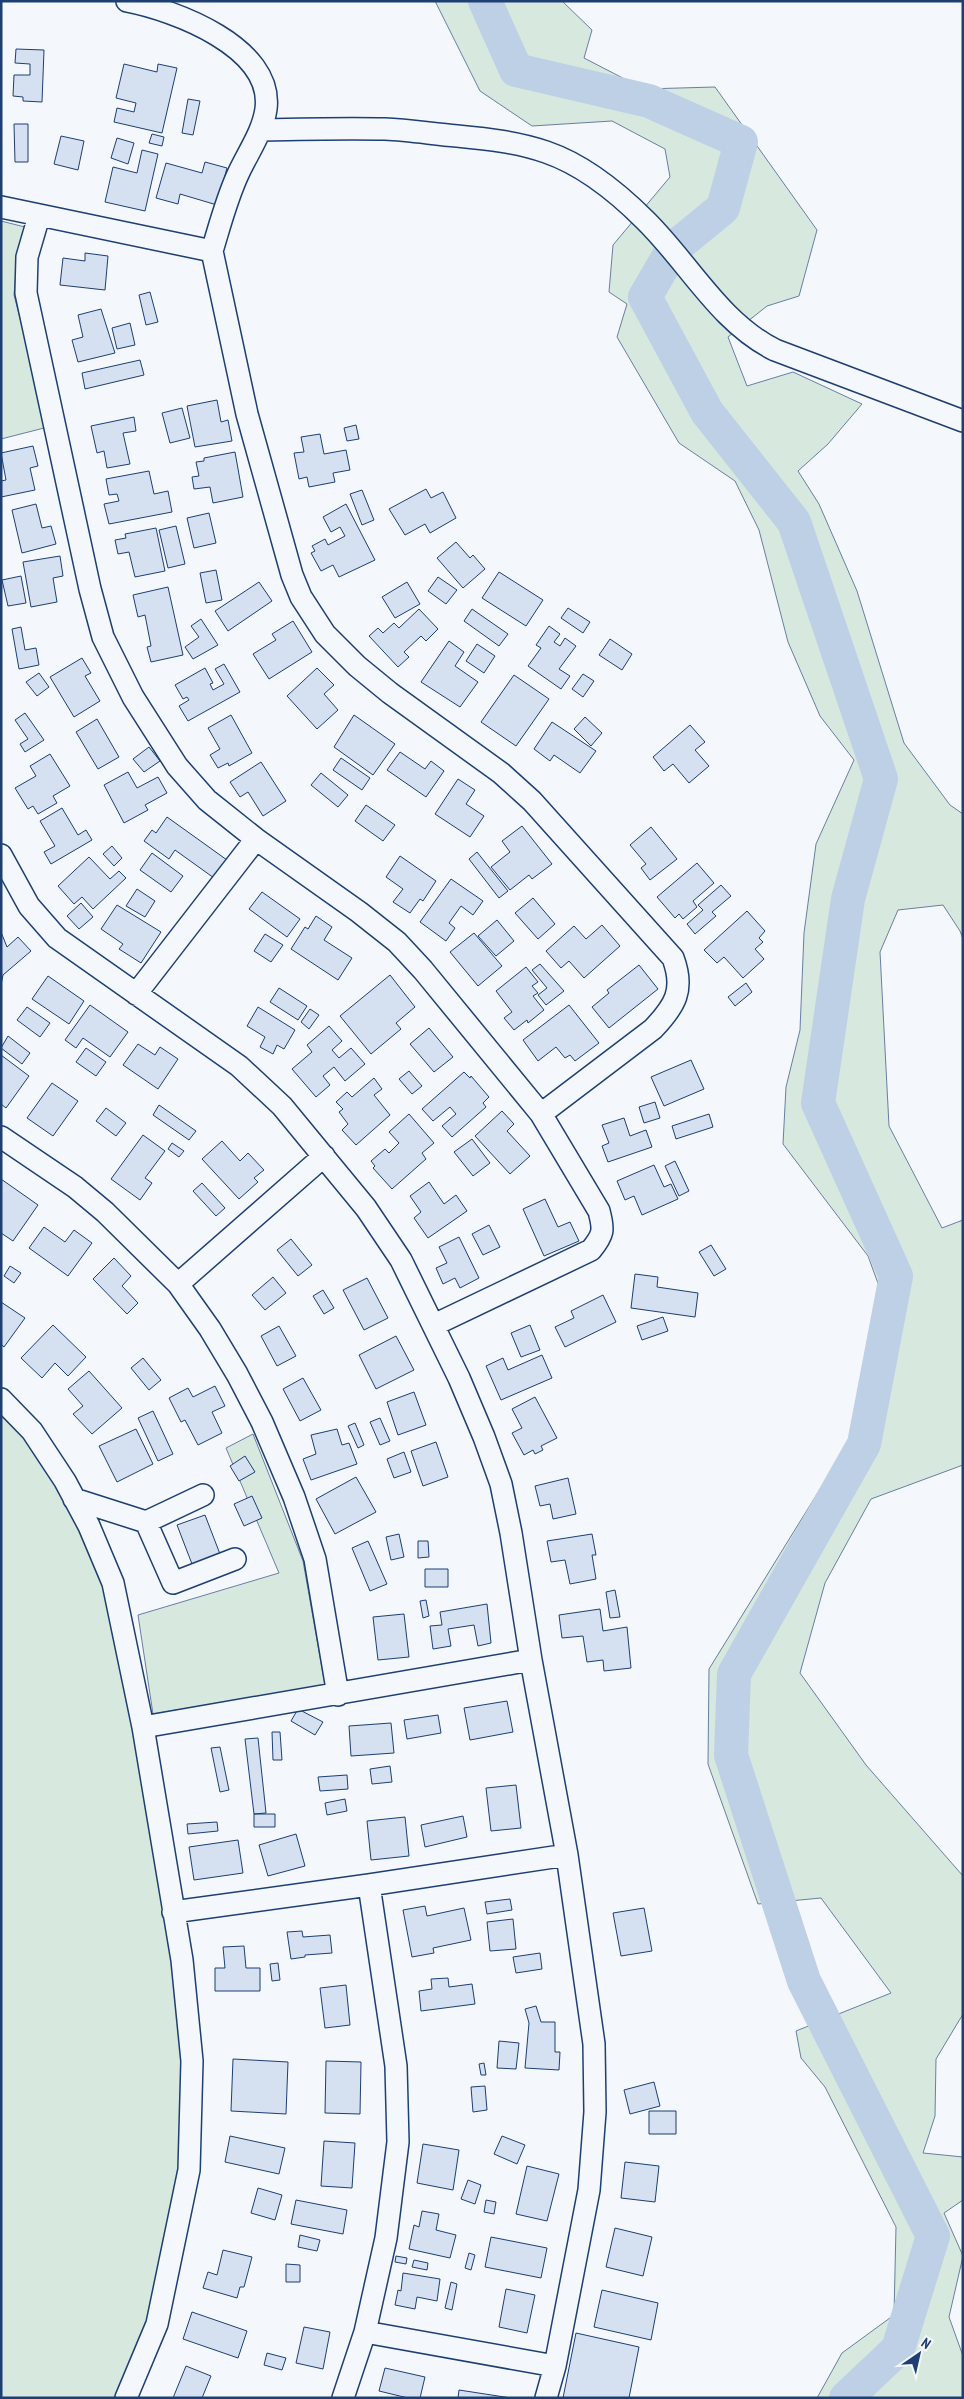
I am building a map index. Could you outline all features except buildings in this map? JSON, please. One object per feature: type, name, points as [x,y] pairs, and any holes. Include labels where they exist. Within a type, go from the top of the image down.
[{"type":"street","points":[[127,1],[148,5],[204,26],[232,45],[256,69],[266,92],[266,109],[260,130],[238,173],[212,251],[248,414],[292,575],[301,597],[325,634],[357,666],[390,693],[502,773],[532,801],[673,958],[679,974],[678,994],[668,1014],[653,1029],[541,1114]]},
{"type":"street","points":[[260,130],[387,129],[511,142],[548,152],[583,169],[615,192],[645,219],[673,248],[731,320],[754,340],[774,350],[963,421]]},
{"type":"street","points":[[1,207],[212,251]]},
{"type":"street","points":[[39,216],[27,257],[26,293],[90,589],[103,637],[133,697],[177,766],[207,800],[256,839],[359,912],[397,942],[423,970],[541,1114],[598,1211],[603,1228],[599,1240],[591,1250],[434,1326]]},
{"type":"street","points":[[136,994],[256,839]]},
{"type":"street","points":[[1,855],[29,906],[57,938],[239,1066],[282,1106],[366,1208],[401,1260],[434,1326],[484,1436],[501,1484],[567,1855],[594,2044],[595,2112],[590,2190],[555,2366],[546,2398]]},
{"type":"street","points":[[1,1138],[75,1188],[105,1212],[178,1284],[210,1329],[237,1374],[262,1422],[294,1497],[316,1559],[338,1695]]},
{"type":"street","points":[[178,1284],[324,1156]]},
{"type":"street","points":[[1,1399],[32,1431],[74,1498],[90,1526],[113,1583],[143,1727],[182,1960],[192,2061],[189,2170],[158,2324],[126,2398]]},
{"type":"street","points":[[74,1498],[146,1522],[203,1495]]},
{"type":"street","points":[[146,1522],[173,1583],[235,1559]]},
{"type":"street","points":[[143,1727],[338,1695],[531,1660]]},
{"type":"street","points":[[173,1912],[567,1855]]},
{"type":"street","points":[[343,2398],[365,2332],[386,2238],[398,2142],[396,2066],[369,1885]]},
{"type":"street","points":[[365,2332],[555,2366]]},
{"type":"shaded area","points":[[435,1],[562,1],[592,30],[584,58],[644,89],[715,87],[817,230],[799,296],[767,306],[728,337],[747,386],[793,372],[862,404],[828,444],[798,471],[819,504],[857,591],[904,743],[950,805],[963,814],[963,939],[943,905],[898,910],[880,952],[889,1126],[942,1228],[963,1220],[963,1465],[871,1499],[825,1583],[800,1673],[866,1765],[963,1876],[963,2014],[936,2059],[935,2116],[923,2153],[963,2157],[963,2200],[944,2213],[963,2256],[949,2317],[963,2356],[963,2398],[817,2398],[842,2353],[894,2315],[896,2227],[825,2087],[801,2058],[796,2031],[891,1993],[821,1898],[758,1904],[708,1764],[709,1669],[851,1439],[879,1286],[868,1256],[783,1144],[786,1087],[800,1030],[804,933],[816,844],[854,760],[820,716],[788,642],[759,530],[735,481],[679,443],[617,337],[627,304],[609,292],[613,245],[670,177],[665,149],[612,121],[532,126],[480,91]]},
{"type":"shaded area","points":[[1,221],[29,228],[17,258],[14,295],[48,427],[1,439]]},
{"type":"shaded area","points":[[1,1408],[58,1483],[107,1587],[136,1727],[187,2064],[183,2170],[152,2322],[119,2398],[1,2398]]},
{"type":"shaded area","points":[[253,1434],[303,1561],[325,1685],[153,1714],[138,1615],[279,1573],[226,1448]]},
{"type":"waterway","points":[[485,1],[516,70],[649,101],[741,142],[723,208],[673,249],[645,297],[707,412],[794,522],[881,779],[848,899],[818,1103],[896,1276],[864,1444],[734,1674],[731,1755],[804,1981],[933,2236],[898,2349],[846,2398]]}]
